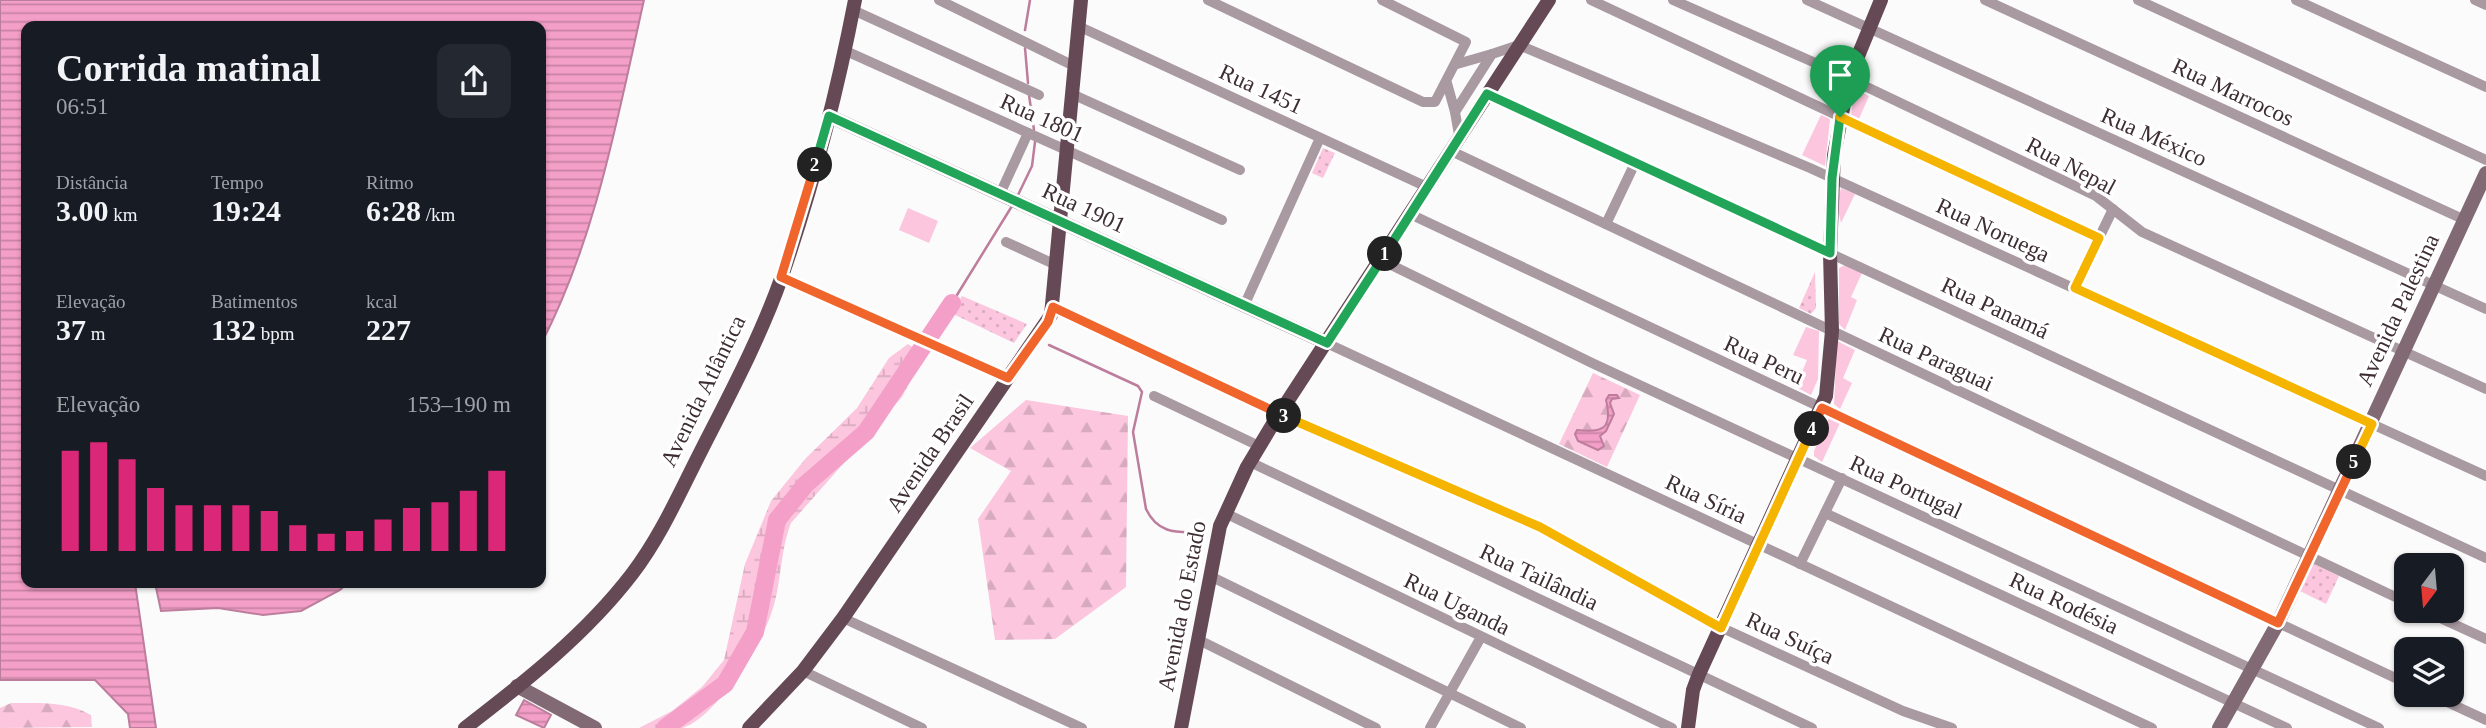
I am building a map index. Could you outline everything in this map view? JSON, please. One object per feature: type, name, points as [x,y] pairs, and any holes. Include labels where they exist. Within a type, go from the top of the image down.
[{"type":"main road","name":"Avenida Brasil","points":[[754,727],[803,671],[844,618],[1048,322],[1053,307],[1081,0]]},
{"type":"main road","name":"Avenida do Estado","points":[[1181,728],[1225,513],[1250,462],[1277,413],[1381,260],[1449,150],[1549,0]]},
{"type":"main road","points":[[1688,728],[1693,690],[1699,674],[1822,408],[1830,375],[1832,178],[1840,117],[1849,78],[1881,0]]},
{"type":"main road","name":"Avenida Atlântica","points":[[465,728],[572,640],[646,554],[722,409],[781,277],[829,116],[846,51],[854,5]]},
{"type":"street","points":[[939,0],[1074,66]]},
{"type":"street","points":[[1208,0],[1423,102],[1435,102],[1466,47],[1464,39],[1382,0]]},
{"type":"street","points":[[1591,0],[2099,238]]},
{"type":"street","name":"Rua Nepal","points":[[1673,0],[1849,78],[2096,196],[2142,232],[2486,389]]},
{"type":"street","name":"Rua México","points":[[1807,0],[2486,309]]},
{"type":"street","name":"Rua Marrocos","points":[[1985,0],[2465,220]]},
{"type":"street","points":[[2138,0],[2486,160]]},
{"type":"street","points":[[2296,0],[2486,87]]},
{"type":"street","points":[[2475,0],[2486,5]]},
{"type":"street","points":[[854,5],[1038,94]]},
{"type":"street","name":"Rua 1451","points":[[1078,26],[1427,187]]},
{"type":"street","points":[[1457,64],[1519,45]]},
{"type":"street","name":"Rua Noruega","points":[[1519,45],[1832,178],[2486,476]]},
{"type":"street","name":"Rua 1801","points":[[846,51],[1222,220]]},
{"type":"street","points":[[1455,112],[1492,54]]},
{"type":"street","points":[[1447,83],[1459,135]]},
{"type":"street","points":[[1072,94],[1240,170]]},
{"type":"street","name":"Rua Panamá","points":[[1487,94],[2486,558]]},
{"type":"street","name":"Rua 1901","points":[[829,116],[1323,342]]},
{"type":"street","points":[[1000,194],[1028,133]]},
{"type":"street","points":[[1244,306],[1320,138]]},
{"type":"street","name":"Rua Paraguai","points":[[1449,150],[2394,596]]},
{"type":"street","points":[[1606,224],[1635,163]]},
{"type":"street","name":"Avenida Palestina","points":[[2219,728],[2278,623],[2486,173]]},
{"type":"street","points":[[2075,288],[2113,209]]},
{"type":"street","name":"Rua Peru","points":[[1410,214],[2394,677]]},
{"type":"street","points":[[1006,242],[1056,265]]},
{"type":"street","name":"Rua Portugal","points":[[1381,260],[1592,363],[2379,728]]},
{"type":"street","points":[[781,277],[1008,378]]},
{"type":"street","name":"Rua Suíça","points":[[1053,307],[1277,413],[1540,527],[1721,628],[1903,710],[1952,728]]},
{"type":"street","name":"Rua Síria","points":[[1323,342],[2152,728]]},
{"type":"street","points":[[1154,396],[1259,446]]},
{"type":"street","name":"Rua Tailândia","points":[[1250,462],[1812,728]]},
{"type":"street","points":[[1800,564],[1842,478]]},
{"type":"street","name":"Rua Uganda","points":[[1225,513],[1672,728]]},
{"type":"street","name":"Rua Rodésia","points":[[1825,513],[2287,728]]},
{"type":"street","points":[[1210,576],[1521,728]]},
{"type":"street","points":[[844,618],[1082,728]]},
{"type":"street","points":[[2451,623],[2486,639]]},
{"type":"street","points":[[1430,728],[1481,637]]},
{"type":"street","points":[[1199,640],[1376,728]]},
{"type":"street","points":[[803,671],[922,728]]},
{"type":"street","points":[[517,686],[595,728]]},
{"type":"street","points":[[2458,707],[2486,720]]},
{"type":"green space","points":[[1854,89],[1869,96],[1858,121],[1851,117]]},
{"type":"green space","points":[[1821,115],[1830,119],[1825,166],[1802,155]]},
{"type":"green space","points":[[1323,148],[1335,153],[1323,178],[1312,173]]},
{"type":"green space","points":[[1841,188],[1855,194],[1841,223],[1837,204]]},
{"type":"green space","points":[[908,208],[938,221],[929,243],[899,230]]},
{"type":"green space","points":[[1845,265],[1862,273],[1851,297],[1857,300],[1845,330],[1839,324],[1839,268]]},
{"type":"green space","points":[[1815,272],[1816,308],[1811,314],[1799,308]]},
{"type":"green space","points":[[962,296],[1027,324],[1014,343],[951,313]]},
{"type":"green space","points":[[1806,327],[1819,331],[1818,379],[1811,395],[1796,387],[1807,360],[1793,355]]},
{"type":"green space","points":[[1837,341],[1855,350],[1843,378],[1852,383],[1840,409],[1834,404]]},
{"type":"green space","points":[[908,344],[924,355],[902,397],[791,523],[774,606],[756,646],[734,681],[708,712],[695,722],[682,728],[639,728],[672,711],[702,687],[724,660],[745,564],[771,501],[806,458],[857,408],[889,358]]},
{"type":"green space","points":[[1593,373],[1640,395],[1607,467],[1559,444]],"holes":[[[1617,395],[1610,403],[1613,409],[1606,431],[1600,436],[1598,450],[1579,441],[1584,431],[1591,434],[1601,428],[1608,411],[1606,400]]]},
{"type":"green space","points":[[1026,400],[1128,416],[1126,587],[1055,639],[995,640],[978,519],[1011,471],[970,448]]},
{"type":"green space","points":[[1829,418],[1840,423],[1822,462],[1814,456],[1814,451]]},
{"type":"green space","points":[[2312,563],[2339,576],[2326,604],[2300,591]]},
{"type":"green space","points":[[11,703],[72,707],[91,715],[92,727],[0,728],[0,708]]},
{"type":"shaded area","points":[[0,0],[644,0],[591,219],[577,262],[546,333],[546,21],[21,21],[21,588],[136,588],[156,728],[130,728],[128,714],[95,680],[0,680]]},
{"type":"shaded area","points":[[1609,395],[1617,395],[1619,398],[1612,399],[1610,403],[1614,414],[1606,431],[1600,436],[1604,446],[1598,450],[1578,441],[1575,434],[1577,430],[1593,431],[1604,427],[1608,417],[1606,400]]},
{"type":"shaded area","points":[[156,588],[342,588],[301,611],[263,615],[218,608],[161,611]]},
{"type":"shaded area","points":[[524,700],[551,715],[544,728],[516,715]]},
{"type":"waterway","points":[[1025,30],[1030,0]]},
{"type":"waterway","points":[[1025,48],[1028,83]]},
{"type":"waterway","points":[[1029,95],[1034,130]]},
{"type":"waterway","points":[[1018,195],[1032,166],[1035,142]]},
{"type":"waterway","points":[[952,303],[1012,206]]},
{"type":"waterway","points":[[665,728],[725,684],[755,632],[777,520],[806,484],[866,432],[952,303]]},
{"type":"waterway","points":[[1049,345],[1138,386],[1142,392],[1133,432],[1146,509],[1150,517],[1167,530],[1197,532]]},
{"type":"route","points":[[1487,94],[1830,253],[1832,178],[1840,117],[2099,238],[2075,288],[2372,424],[2278,623],[1822,408],[1721,628],[1540,527],[1274,412],[1053,307],[1048,322],[1008,378],[781,277],[829,116],[1327,343],[1487,94]]}]
